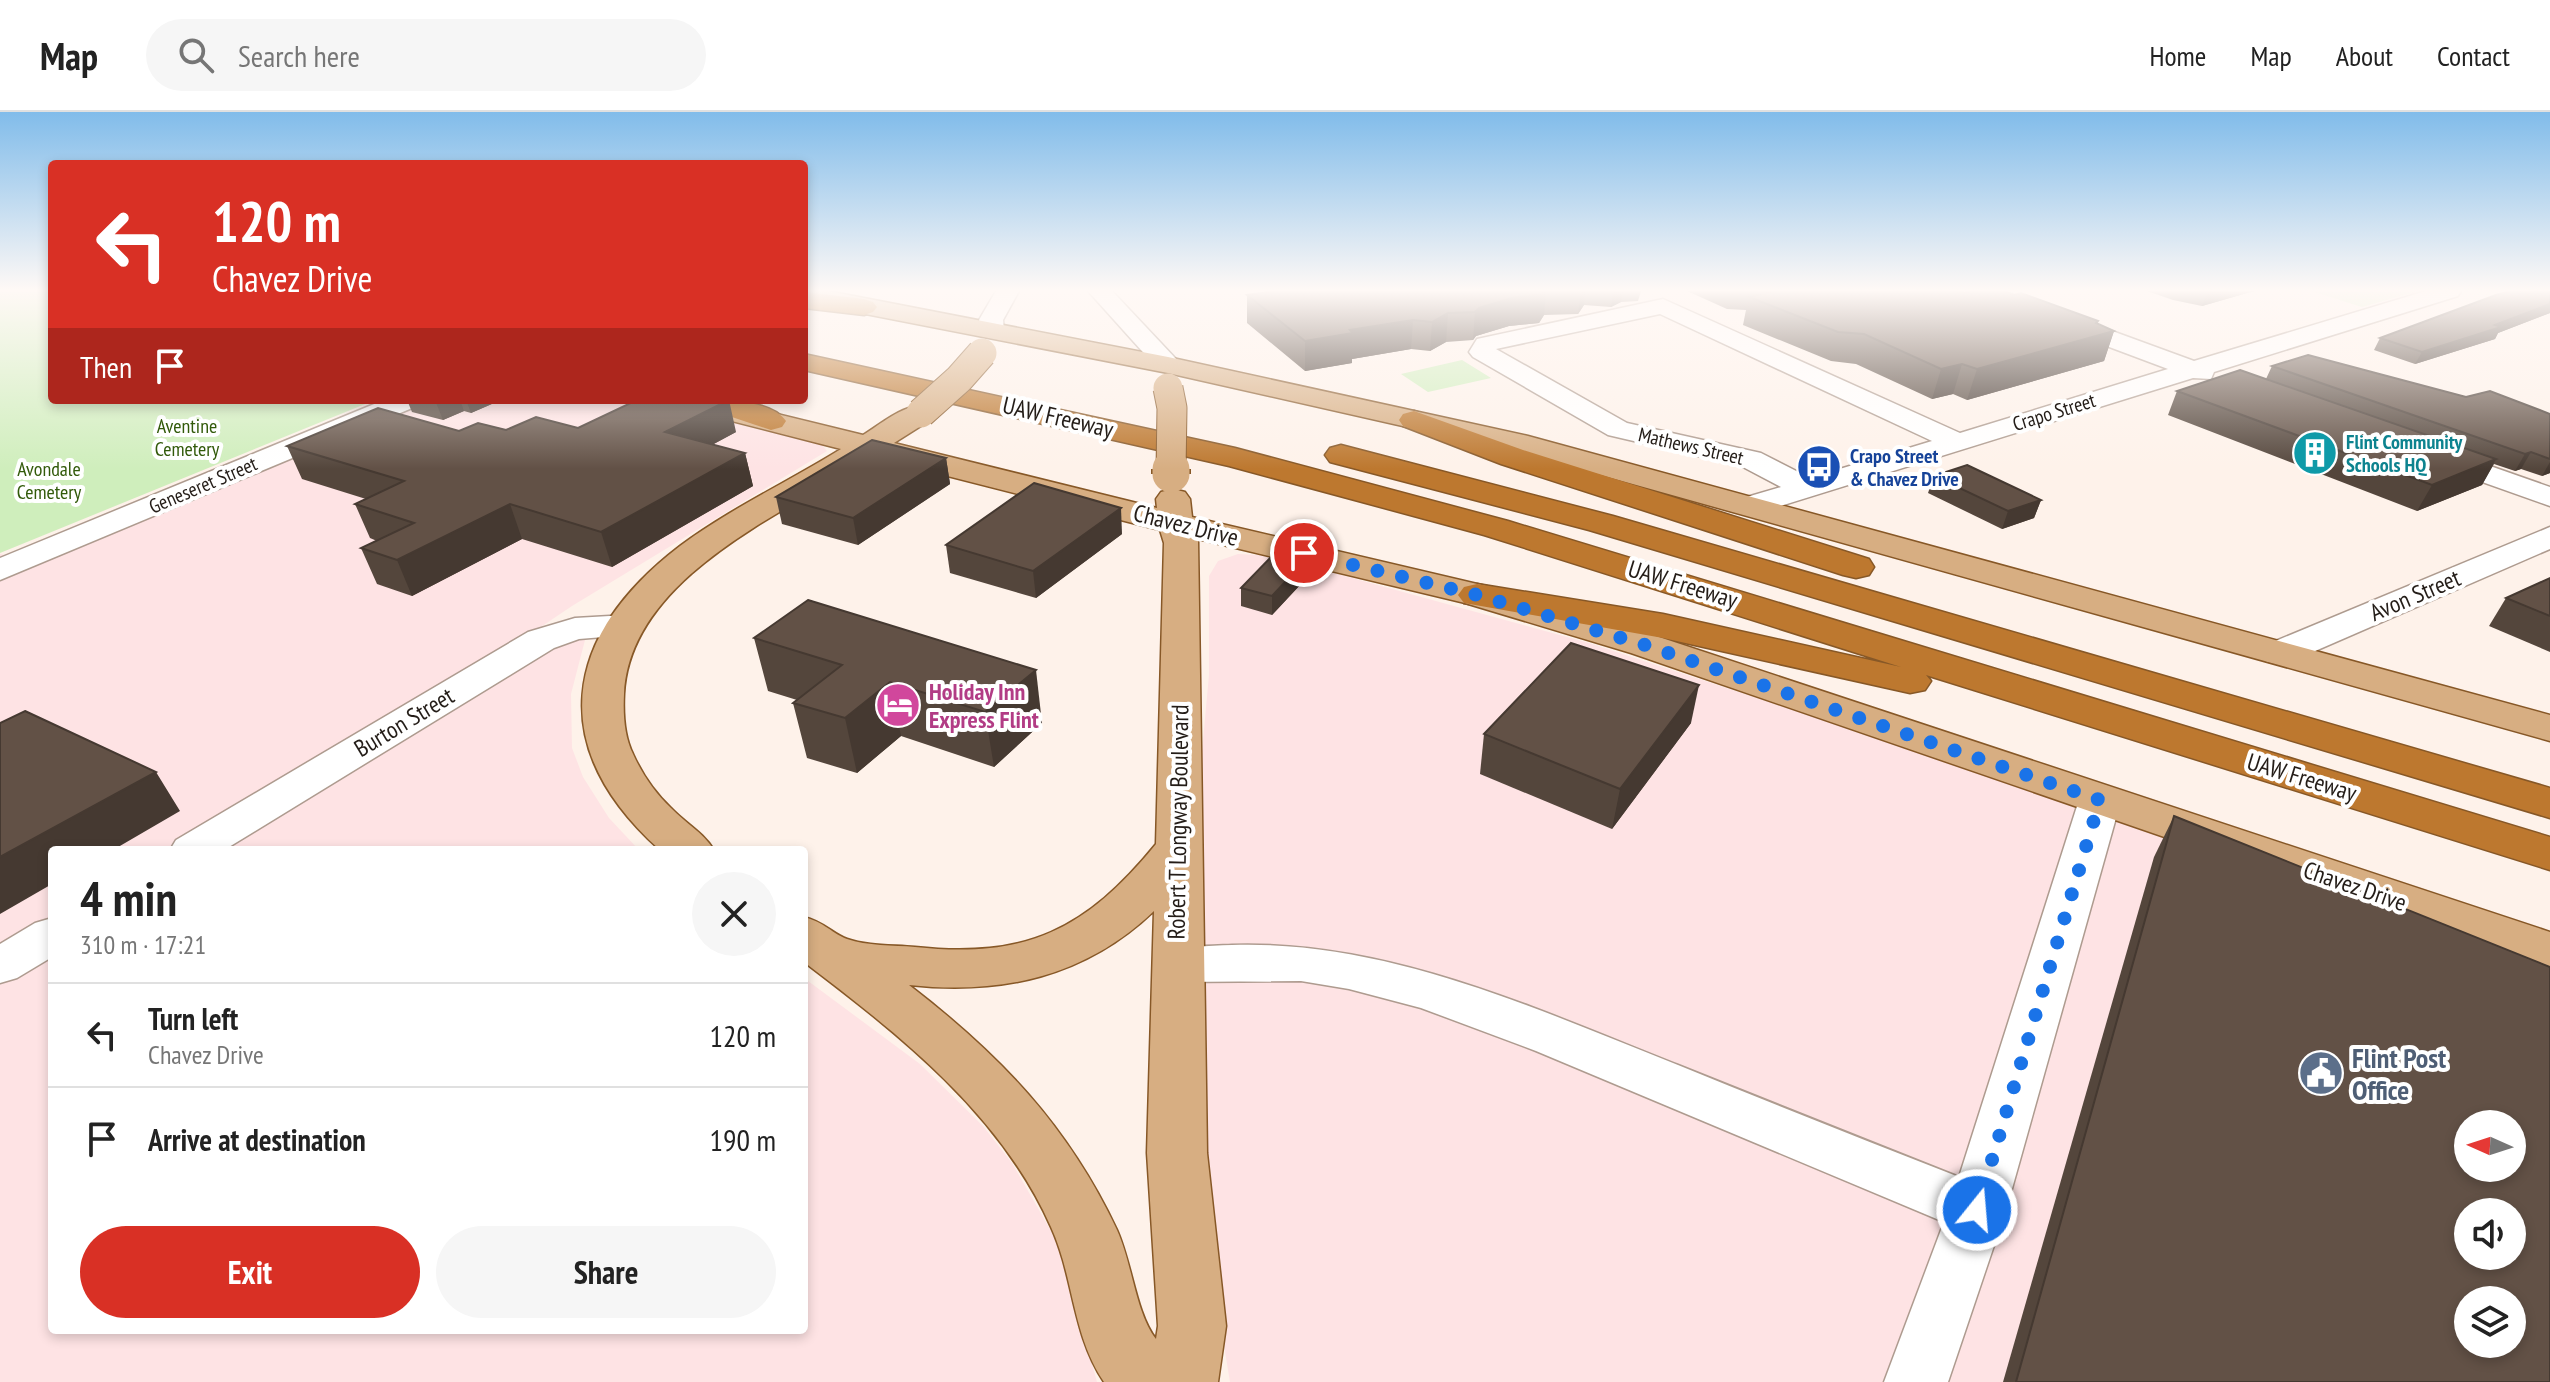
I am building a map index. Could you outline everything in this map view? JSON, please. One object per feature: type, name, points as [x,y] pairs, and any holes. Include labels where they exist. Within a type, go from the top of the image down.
[{"type":"highway","name":"UAW Freeway","points":[[867,350],[1223,425],[1469,487],[2550,803]]},
{"type":"highway","name":"UAW Freeway","points":[[808,363],[1221,454],[1496,528],[2550,855]]},
{"type":"highway","points":[[722,404],[771,421]]},
{"type":"highway","points":[[1414,420],[1512,457],[2182,671],[2550,793]]},
{"type":"highway","points":[[1477,595],[1663,626],[1948,690],[2550,855]]},
{"type":"main road","points":[[685,846],[655,821],[628,791],[604,743],[602,693],[607,668],[627,626],[656,587],[698,550],[921,413],[959,379],[981,350]]},
{"type":"main road","points":[[1031,350],[1414,420],[1573,457],[2550,728]]},
{"type":"main road","name":"Robert T Longway Boulevard","points":[[1168,376],[1172,408],[1171,474],[1175,523],[1182,543],[1177,1153],[1192,1326],[1183,1382]]},
{"type":"main road","name":"Chavez Drive","points":[[701,404],[1477,595],[1645,645],[2550,951]]},
{"type":"main road","points":[[818,945],[920,969],[965,971],[1006,967],[1044,958],[1080,943],[1113,920],[1143,893],[1178,849]]},
{"type":"main road","points":[[818,945],[953,1052],[999,1097],[1031,1138],[1065,1192],[1096,1257],[1118,1342],[1146,1382]]},
{"type":"street","points":[[1147,350],[1168,376]]},
{"type":"street","name":"Mathews Street","points":[[1483,350],[1618,429],[1751,459],[1806,488]]},
{"type":"street","name":"Mathews Street","points":[[1759,350],[1957,442]]},
{"type":"street","points":[[2139,350],[2239,385]]},
{"type":"street","name":"Crapo Street","points":[[1751,506],[2256,350]]},
{"type":"street","name":"Geneseret Street","points":[[0,570],[397,404]]},
{"type":"street","name":"Mathews Street","points":[[1573,457],[1618,429]]},
{"type":"street","points":[[2416,449],[2550,497]]},
{"type":"street","name":"Avon Street","points":[[2279,653],[2550,537]]},
{"type":"street","name":"Burton Street","points":[[199,846],[558,633],[627,626]]},
{"type":"street","points":[[1916,1382],[1977,1210],[2100,800]]},
{"type":"street","points":[[0,966],[48,937]]},
{"type":"street","points":[[1177,965],[1265,961],[1317,965],[1389,980],[1499,1015],[1977,1210]]},
{"type":"shaded area","points":[[408,404],[659,404],[822,445],[827,451],[572,606],[487,663],[562,640],[585,640],[571,694],[572,748],[583,777],[609,818],[635,846],[48,846],[48,1334],[808,1334],[808,981],[920,1064],[983,1126],[1012,1163],[1058,1243],[1097,1382],[0,1382],[0,554],[35,561]]},
{"type":"shaded area","points":[[1238,554],[1259,555],[1589,643],[1934,756],[2550,970],[2550,1382],[1230,1382],[1208,1248],[1197,806],[1209,675],[1209,576],[1218,561]]},
{"type":"green space","points":[[0,350],[48,350],[48,404],[365,404],[0,553]]},
{"type":"green space","points":[[1462,360],[1491,378],[1428,392],[1401,374]]},
{"type":"building","points":[[1900,350],[2045,350],[1977,369],[1962,364],[1941,369]]},
{"type":"building","points":[[2308,355],[2466,397],[2490,391],[2550,414],[2550,459],[2531,452],[2525,454],[2272,366]]},
{"type":"building","points":[[2240,370],[2496,459],[2432,485],[2177,391]]},
{"type":"building","points":[[629,404],[721,404],[665,432],[745,453],[601,532],[510,504],[397,560],[361,548],[414,523],[355,504],[404,481],[287,446],[378,408],[459,431],[478,423],[506,430],[536,417],[578,428]]},
{"type":"building","points":[[872,440],[946,458],[853,518],[776,497]]},
{"type":"building","points":[[1967,465],[2041,500],[2008,511],[1934,476]]},
{"type":"building","points":[[1034,483],[1121,508],[1033,571],[946,545]]},
{"type":"building","points":[[1270,558],[1301,565],[1272,596],[1241,588]]},
{"type":"building","points":[[2550,578],[2550,616],[2506,598]]},
{"type":"building","points":[[808,600],[1036,670],[985,712],[890,682],[845,718],[793,703],[842,665],[754,638]]},
{"type":"building","points":[[1571,643],[1699,685],[1620,789],[1484,734]]},
{"type":"building","points":[[25,711],[156,772],[0,857],[0,723]]},
{"type":"building","name":"Flint Post Office","points":[[2174,816],[2550,967],[2550,1382],[2016,1382]]},
{"type":"place","name":"Flint Community Schools HQ","points":[[2315,453]]},
{"type":"place","name":"Crapo Street & Chavez Drive","points":[[1819,467]]},
{"type":"place","name":"Holiday Inn Express Flint","points":[[898,705]]},
{"type":"place","name":"Flint Post Office","points":[[2321,1073]]},
{"type":"route","points":[[1304,553],[1477,595],[1645,645],[2100,800],[1977,1210]]},
{"type":"park label","name":"Aventine Cemetery","points":[[187,438]]},
{"type":"park label","name":"Avondale Cemetery","points":[[49,480]]}]
